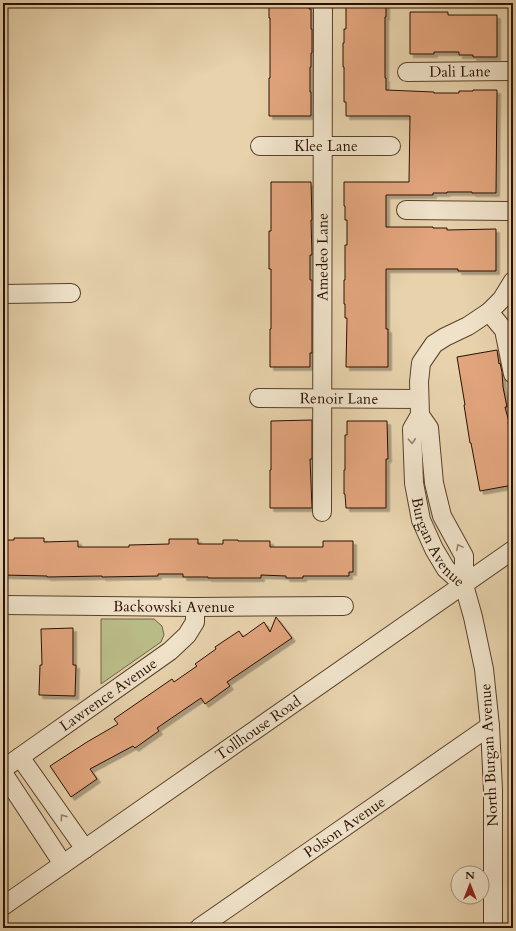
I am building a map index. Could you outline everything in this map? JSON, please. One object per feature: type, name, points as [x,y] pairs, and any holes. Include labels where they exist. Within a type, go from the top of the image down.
[{"type":"street","name":"Amedeo Lane","points":[[322,512],[323,3]]},
{"type":"street","name":"Dali Lane","points":[[407,72],[513,71]]},
{"type":"street","name":"Klee Lane","points":[[260,146],[391,146]]},
{"type":"street","points":[[406,210],[513,211]]},
{"type":"street","name":"Burgan Avenue","points":[[464,585],[446,569],[434,550],[421,520],[414,483],[412,429],[420,407],[421,363],[434,344],[468,326],[489,312],[502,299],[513,281]]},
{"type":"street","points":[[3,294],[71,293]]},
{"type":"street","points":[[489,312],[504,330],[513,374]]},
{"type":"street","name":"Renoir Lane","points":[[259,398],[322,398],[420,407]]},
{"type":"street","name":"Burgan Avenue","points":[[420,407],[429,428],[434,483],[442,516],[464,556],[464,585]]},
{"type":"street","name":"Burgan Avenue","points":[[414,470],[433,469]]},
{"type":"street","name":"Tollhouse Road","points":[[3,906],[513,550]]},
{"type":"street","name":"North Burgan Avenue","points":[[464,585],[473,617],[484,669],[490,726],[493,790],[493,928]]},
{"type":"street","name":"Backowski Avenue","points":[[3,605],[344,606]]},
{"type":"street","name":"Lawrence Avenue","points":[[3,769],[170,651],[187,635],[195,622],[195,606]]},
{"type":"street","name":"Polson Avenue","points":[[199,928],[490,726]]},
{"type":"street","points":[[20,757],[85,849]]},
{"type":"street","points":[[3,773],[63,864]]},
{"type":"green space","points":[[101,619],[154,619],[162,626],[164,635],[161,642],[101,684]]},
{"type":"building","points":[[269,3],[309,3],[309,9],[311,9],[312,29],[312,53],[310,67],[311,116],[269,116]]},
{"type":"building","points":[[346,3],[386,3],[386,90],[459,93],[459,91],[497,90],[496,193],[447,192],[433,193],[433,195],[386,195],[386,227],[433,227],[447,228],[447,230],[496,229],[496,271],[458,271],[458,269],[386,269],[386,329],[388,329],[388,367],[346,367],[347,318],[345,318],[344,280],[345,245],[347,245],[347,220],[345,220],[344,182],[409,182],[410,116],[346,116],[346,102],[344,102],[343,43],[344,29],[346,29]]},
{"type":"building","points":[[410,12],[448,12],[448,15],[497,15],[497,57],[473,57],[473,55],[459,55],[459,52],[410,54]]},
{"type":"building","points":[[271,182],[311,182],[312,255],[310,255],[310,280],[312,280],[312,353],[310,353],[310,367],[270,367],[271,269],[269,269],[269,231],[271,231]]},
{"type":"building","points":[[497,350],[502,372],[507,407],[505,407],[509,422],[513,452],[513,485],[480,491],[470,443],[457,357]]},
{"type":"building","points":[[312,420],[312,459],[310,459],[312,508],[270,508],[271,421]]},
{"type":"building","points":[[347,421],[387,421],[388,459],[386,459],[386,508],[346,508],[344,494],[344,470]]},
{"type":"building","points":[[14,538],[44,538],[44,542],[78,541],[78,547],[129,547],[129,545],[169,544],[169,539],[198,539],[198,544],[223,544],[223,540],[270,541],[270,547],[323,547],[323,541],[353,541],[353,572],[349,572],[349,576],[303,576],[303,578],[286,578],[286,576],[261,575],[261,578],[208,578],[183,577],[183,574],[102,577],[3,575],[3,540],[14,540]]},
{"type":"building","points":[[276,617],[292,638],[227,682],[230,686],[205,704],[201,698],[157,728],[159,731],[135,748],[133,746],[90,769],[97,779],[71,797],[50,766],[118,724],[114,719],[172,679],[174,682],[197,666],[195,664],[216,649],[215,647],[239,631],[243,637],[264,622],[270,632]]},
{"type":"building","points":[[73,628],[73,665],[76,665],[75,696],[39,695],[40,665],[42,665],[41,629]]}]
